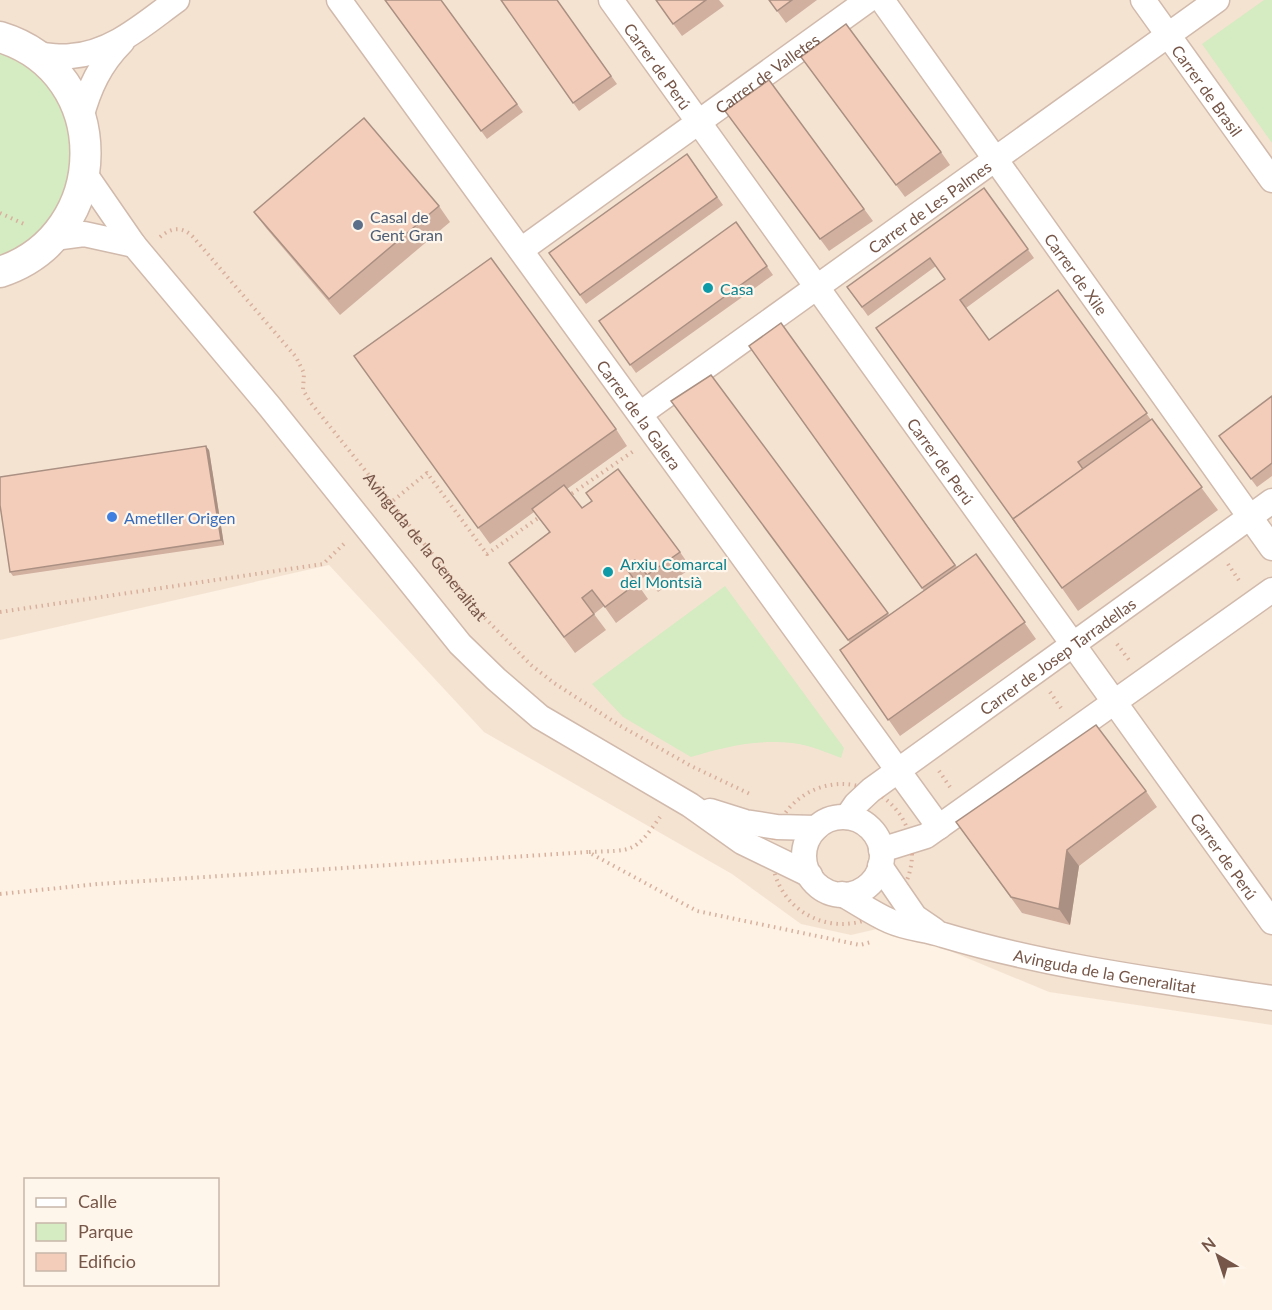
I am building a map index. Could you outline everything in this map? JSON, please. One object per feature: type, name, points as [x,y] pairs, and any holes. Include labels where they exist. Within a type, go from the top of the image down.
[{"type":"street","points":[[34,54],[73,56],[106,48],[128,36],[177,0]]},
{"type":"street","name":"Carrer de la Galera","points":[[339,0],[939,827]]},
{"type":"street","name":"Carrer de Perú","points":[[611,0],[1272,922]]},
{"type":"street","name":"Carrer de Valletes","points":[[521,250],[868,0]]},
{"type":"street","name":"Carrer de Xile","points":[[882,0],[1272,548]]},
{"type":"street","name":"Carrer de Brasil","points":[[1143,0],[1272,180]]},
{"type":"street","name":"Carrer de Les Palmes","points":[[640,414],[1216,0]]},
{"type":"street","points":[[81,118],[87,94],[97,72],[128,36]]},
{"type":"street","points":[[0,37],[34,54],[45,62],[63,82],[81,118],[86,146],[85,174],[74,208],[65,224],[54,238],[26,260],[0,272]]},
{"type":"street","points":[[85,174],[138,249],[270,407],[460,644],[496,680],[540,717],[682,801],[742,842],[810,875]]},
{"type":"street","points":[[54,238],[84,234],[138,249]]},
{"type":"street","name":"Carrer de Josep Tarradellas","points":[[847,818],[856,804],[871,790],[1272,501]]},
{"type":"street","points":[[881,858],[926,836],[1263,596]]},
{"type":"street","points":[[682,801],[745,822],[783,814],[816,828]]},
{"type":"street","points":[[847,818],[859,820],[870,827],[878,838],[881,858],[876,877],[868,885],[854,893],[842,894],[821,887],[810,875],[805,854],[809,837],[816,828],[830,819],[847,818]]},
{"type":"street","name":"Avinguda de la Generalitat","points":[[881,858],[899,895],[915,917],[940,934]]},
{"type":"street","name":"Avinguda de la Generalitat","points":[[842,894],[903,926],[980,946],[1047,961],[1272,998]]},
{"type":"path","name":"Avinguda de la Generalitat","points":[[138,249],[167,231],[179,228],[189,232],[296,357],[304,374],[303,390],[311,403],[479,612],[511,646],[554,683],[619,725],[691,766],[756,796]]},
{"type":"path","points":[[562,501],[656,435]]},
{"type":"path","points":[[0,612],[323,564],[363,525],[427,473],[487,554],[543,514]]},
{"type":"path","points":[[1214,543],[1263,596]]},
{"type":"path","points":[[1103,624],[1144,681]]},
{"type":"path","points":[[1037,672],[1076,730]]},
{"type":"path","points":[[925,750],[965,809]]},
{"type":"path","points":[[846,784],[871,790],[885,798],[898,812],[908,829],[912,857],[910,872],[899,895],[887,908],[859,922],[838,924],[818,920],[805,914],[794,906],[781,890],[773,870],[773,838],[783,814],[808,792],[820,787],[846,784]]},
{"type":"path","points":[[0,894],[98,884],[622,851],[635,847],[643,841],[682,801]]},
{"type":"path","points":[[588,852],[697,911],[860,945],[888,938],[903,926]]},
{"type":"shaded area","points":[[0,0],[1272,0],[1272,1025],[1049,992],[890,926],[851,935],[801,924],[732,874],[484,732],[329,565],[0,640]]},
{"type":"green space","points":[[1264,0],[1272,0],[1272,143],[1202,44]]},
{"type":"green space","points":[[0,50],[41,75],[69,116],[74,166],[58,213],[34,239],[0,258]]},
{"type":"green space","points":[[725,586],[844,748],[841,758],[805,745],[779,742],[741,745],[691,757],[623,717],[592,684]]},
{"type":"building","points":[[385,0],[441,0],[517,104],[481,131]]},
{"type":"building","points":[[501,0],[557,0],[611,76],[573,103]]},
{"type":"building","points":[[656,0],[706,0],[673,24]]},
{"type":"building","points":[[769,0],[792,0],[777,11]]},
{"type":"building","points":[[846,24],[941,152],[896,185],[801,57]]},
{"type":"building","points":[[769,80],[864,209],[820,239],[725,111]]},
{"type":"building","name":"Casal de Gent Gran","points":[[364,118],[439,206],[329,299],[254,212]]},
{"type":"building","points":[[687,154],[717,197],[580,295],[549,253]]},
{"type":"building","points":[[984,188],[1028,249],[960,300],[989,340],[1058,290],[1147,413],[1078,462],[1083,469],[1013,519],[1023,533],[876,328],[945,279],[930,258],[862,307],[847,287]]},
{"type":"building","points":[[736,222],[767,266],[630,365],[599,321]]},
{"type":"building","points":[[491,258],[616,429],[478,528],[354,356]]},
{"type":"building","points":[[781,323],[955,565],[922,588],[749,346]]},
{"type":"building","points":[[711,375],[888,613],[848,640],[671,401]]},
{"type":"building","points":[[1272,396],[1272,463],[1251,479],[1219,436]]},
{"type":"building","points":[[1152,419],[1202,487],[1062,588],[1013,519]]},
{"type":"building","name":"Ametller Origen","points":[[206,446],[221,540],[10,572],[0,505],[0,477]]},
{"type":"building","name":"Arxiu Comarcal del Montsià","points":[[618,469],[680,552],[647,575],[635,560],[625,567],[637,583],[605,607],[592,590],[582,598],[594,614],[564,637],[509,563],[550,532],[532,509],[564,485],[582,508],[592,501],[586,493]]},
{"type":"building","points":[[976,554],[1025,622],[888,720],[840,650]]},
{"type":"building","points":[[1096,725],[1146,791],[1067,850],[1059,909],[1011,897],[956,822]]},
{"type":"place","name":"Casal de Gent Gran","points":[[358,225]]},
{"type":"place","name":"Casa","points":[[708,288]]},
{"type":"place","name":"Ametller Origen","points":[[112,517]]},
{"type":"place","name":"Arxiu Comarcal del Montsià","points":[[608,572]]}]
